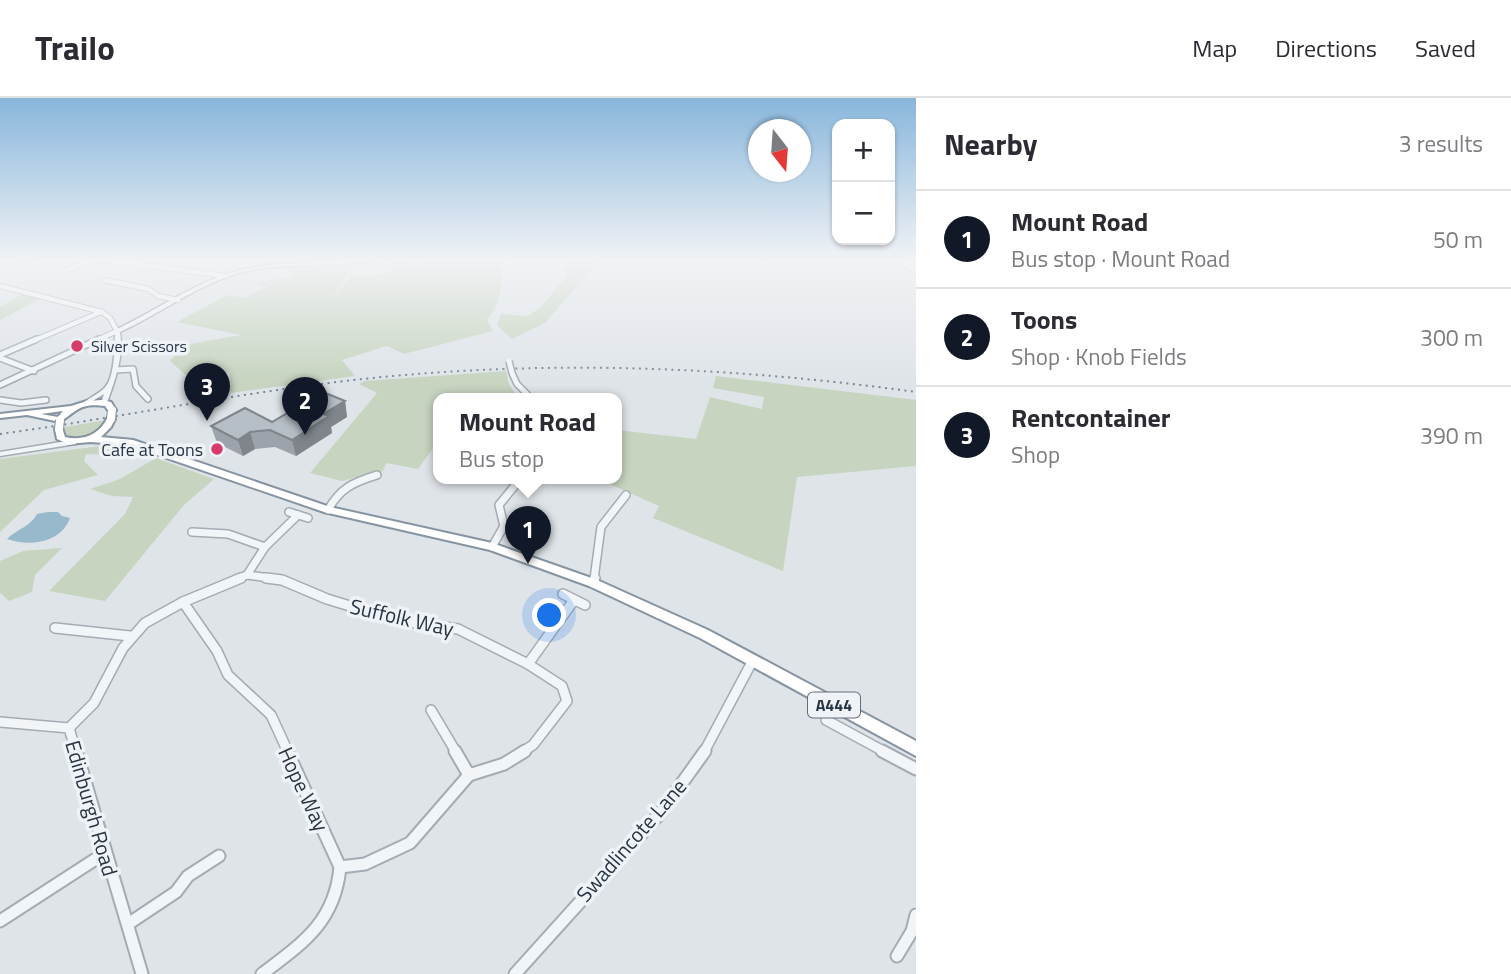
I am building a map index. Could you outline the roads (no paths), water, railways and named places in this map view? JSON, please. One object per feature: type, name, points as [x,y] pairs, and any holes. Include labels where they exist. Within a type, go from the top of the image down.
[{"type":"highway","points":[[0,416],[30,414],[86,403],[104,403]]},
{"type":"highway","name":"A444","points":[[104,403],[110,405],[111,418],[130,442]]},
{"type":"highway","points":[[73,407],[59,428],[61,439],[73,442]]},
{"type":"highway","points":[[30,414],[59,428]]},
{"type":"highway","name":"A444","points":[[89,439],[99,434],[111,418]]},
{"type":"highway","name":"A444","points":[[73,442],[89,439],[130,442],[328,510],[492,547],[593,583],[650,607],[916,749]]},
{"type":"street","points":[[54,300],[102,312],[110,318],[117,331],[119,344],[115,370],[104,403]]},
{"type":"street","points":[[0,386],[178,300]]},
{"type":"street","points":[[0,356],[102,312]]},
{"type":"street","points":[[0,356],[34,371]]},
{"type":"street","points":[[509,361],[517,384],[526,393]]},
{"type":"street","points":[[115,370],[133,369],[136,386],[148,399]]},
{"type":"street","points":[[86,403],[108,387]]},
{"type":"street","points":[[0,400],[21,403],[46,400]]},
{"type":"street","points":[[27,452],[59,428]]},
{"type":"street","points":[[0,454],[27,452],[73,442]]},
{"type":"street","points":[[328,510],[337,491],[348,483],[377,475]]},
{"type":"street","points":[[492,547],[504,526],[499,505],[516,484]]},
{"type":"street","points":[[593,583],[600,564],[598,534],[603,521],[626,495]]},
{"type":"street","points":[[289,512],[308,518]]},
{"type":"street","points":[[183,603],[247,575],[265,547],[298,515]]},
{"type":"street","points":[[192,532],[229,534],[265,547]]},
{"type":"street","name":"Suffolk Way","points":[[247,575],[282,580],[327,599],[396,620],[458,629],[528,664],[562,686],[567,702],[533,746],[504,764],[469,775]]},
{"type":"street","points":[[563,594],[585,605]]},
{"type":"street","points":[[528,664],[575,600]]},
{"type":"street","name":"Edinburgh Road","points":[[142,974],[69,728],[94,703],[131,636],[145,623],[183,603]]},
{"type":"street","name":"Hope Way","points":[[183,603],[216,651],[228,675],[271,715],[340,867]]},
{"type":"street","points":[[55,628],[131,636]]},
{"type":"street","name":"Swadlincote Lane","points":[[515,974],[550,931],[662,811],[680,788],[714,737],[753,660]]},
{"type":"street","points":[[262,974],[328,917],[340,882],[340,867],[365,864],[410,843],[469,775],[430,710]]},
{"type":"street","points":[[826,720],[916,769]]},
{"type":"street","points":[[0,722],[69,728]]},
{"type":"street","points":[[0,920],[105,853]]},
{"type":"street","points":[[128,924],[176,892],[188,876],[219,856]]},
{"type":"street","points":[[897,956],[914,933],[916,915]]},
{"type":"water","points":[[58,512],[70,518],[60,533],[44,541],[25,543],[7,539],[31,522],[37,514]]},
{"type":"railway","points":[[0,434],[344,381],[524,368],[720,372],[916,392]]},
{"type":"place","name":"Silver Scissors","points":[[77,346]]},
{"type":"place","name":"Rentcontainer","points":[[207,421]]},
{"type":"place","name":"Toons","points":[[305,435]]},
{"type":"place","name":"Cafe at Toons","points":[[217,449]]},
{"type":"place","name":"Mount Road","points":[[528,564]]}]
